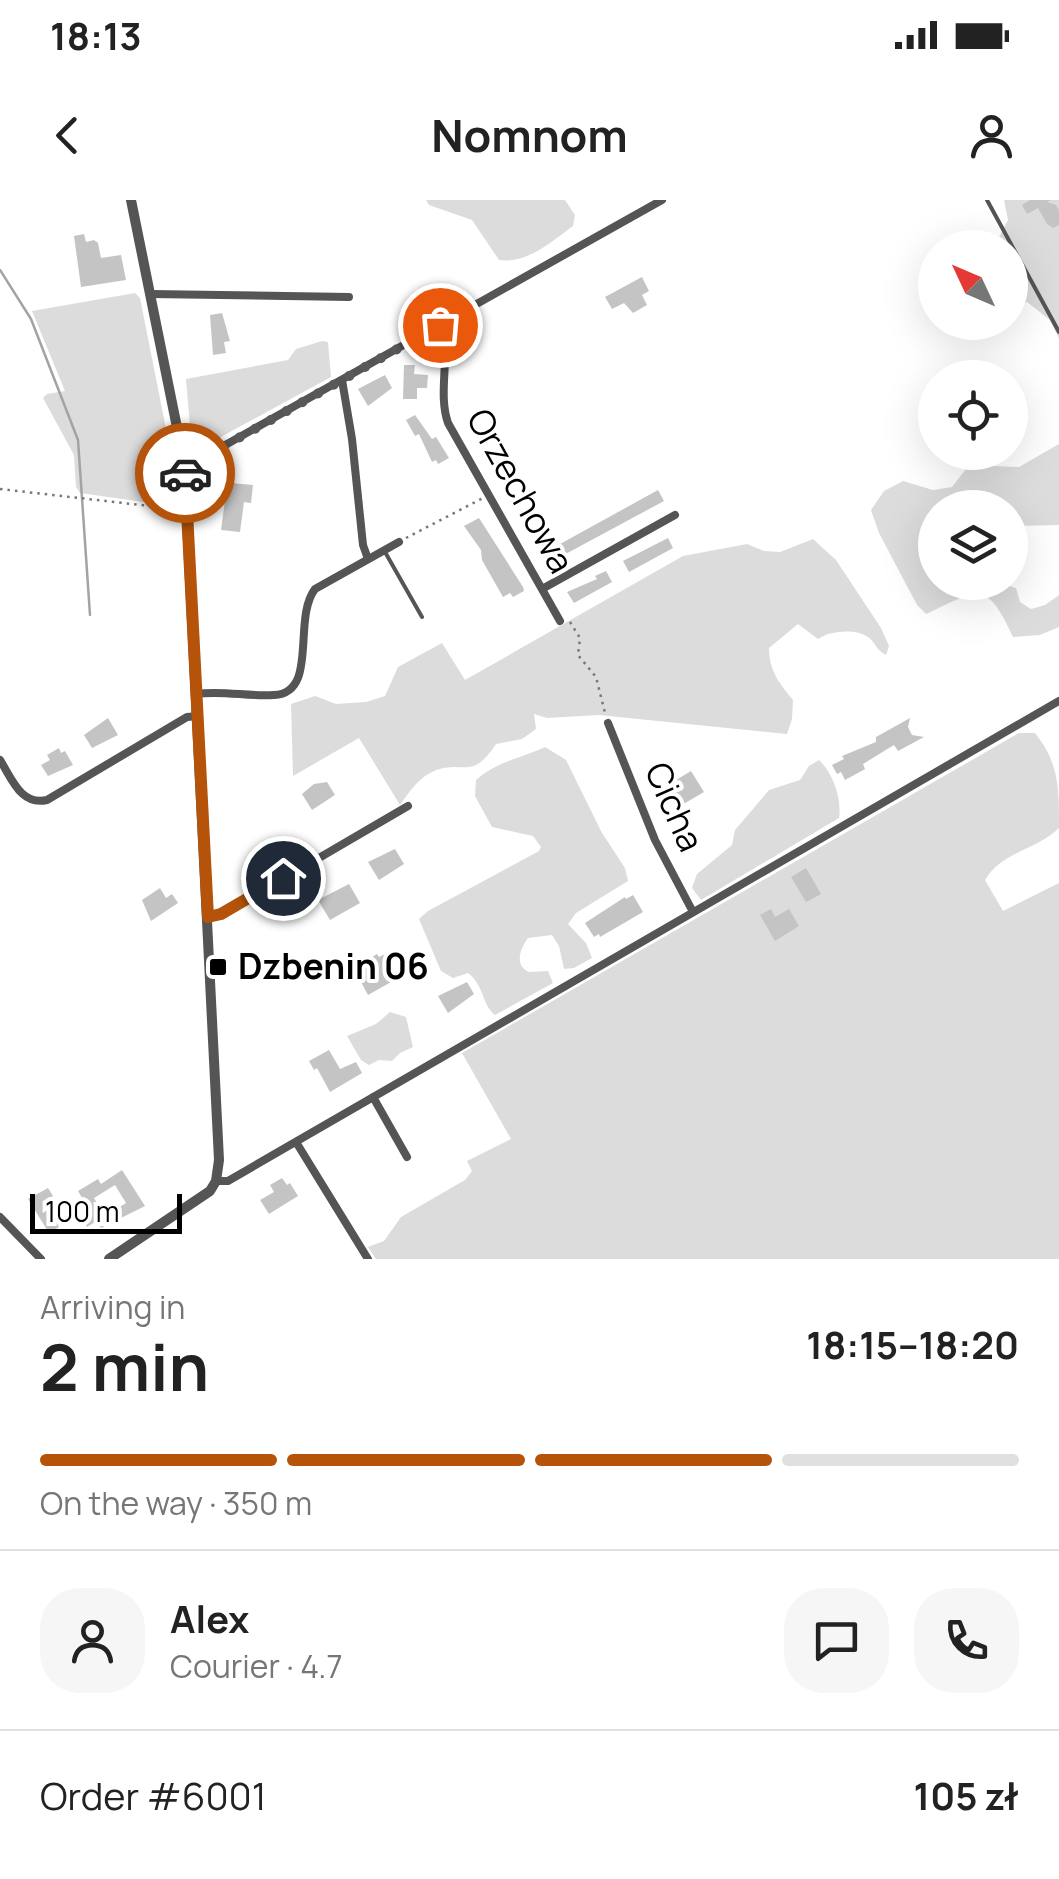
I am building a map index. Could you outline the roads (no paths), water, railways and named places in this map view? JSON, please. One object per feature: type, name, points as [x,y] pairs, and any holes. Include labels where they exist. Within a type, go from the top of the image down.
[{"type":"street","points":[[109,1259],[201,1198],[216,1181],[219,1150],[184,462],[131,200]]},
{"type":"street","points":[[633,200],[640,212]]},
{"type":"street","points":[[184,462],[212,453],[662,200]]},
{"type":"street","points":[[150,294],[349,297]]},
{"type":"street","name":"Orzechowa","points":[[440,325],[444,336],[443,409],[560,621]]},
{"type":"street","points":[[342,380],[363,545],[368,558]]},
{"type":"street","points":[[542,590],[675,515]]},
{"type":"street","points":[[196,694],[278,696],[291,690],[299,680],[302,666],[306,600],[315,589],[399,542]]},
{"type":"street","points":[[216,1181],[228,1181],[1059,701]]},
{"type":"street","points":[[0,760],[26,799],[47,800],[187,717],[198,716]]},
{"type":"street","name":"Cicha","points":[[608,723],[655,840],[694,912]]},
{"type":"street","points":[[208,917],[221,914],[408,806]]},
{"type":"street","points":[[373,1097],[407,1157]]},
{"type":"street","points":[[296,1142],[368,1259]]},
{"type":"street","points":[[0,1217],[41,1259]]},
{"type":"lane","points":[[988,200],[1059,332]]},
{"type":"lane","points":[[384,550],[422,618]]},
{"type":"waterway","points":[[0,270],[31,319],[78,440],[90,615]]},
{"type":"place","name":"Dzbenin 06","points":[[218,967]]}]
